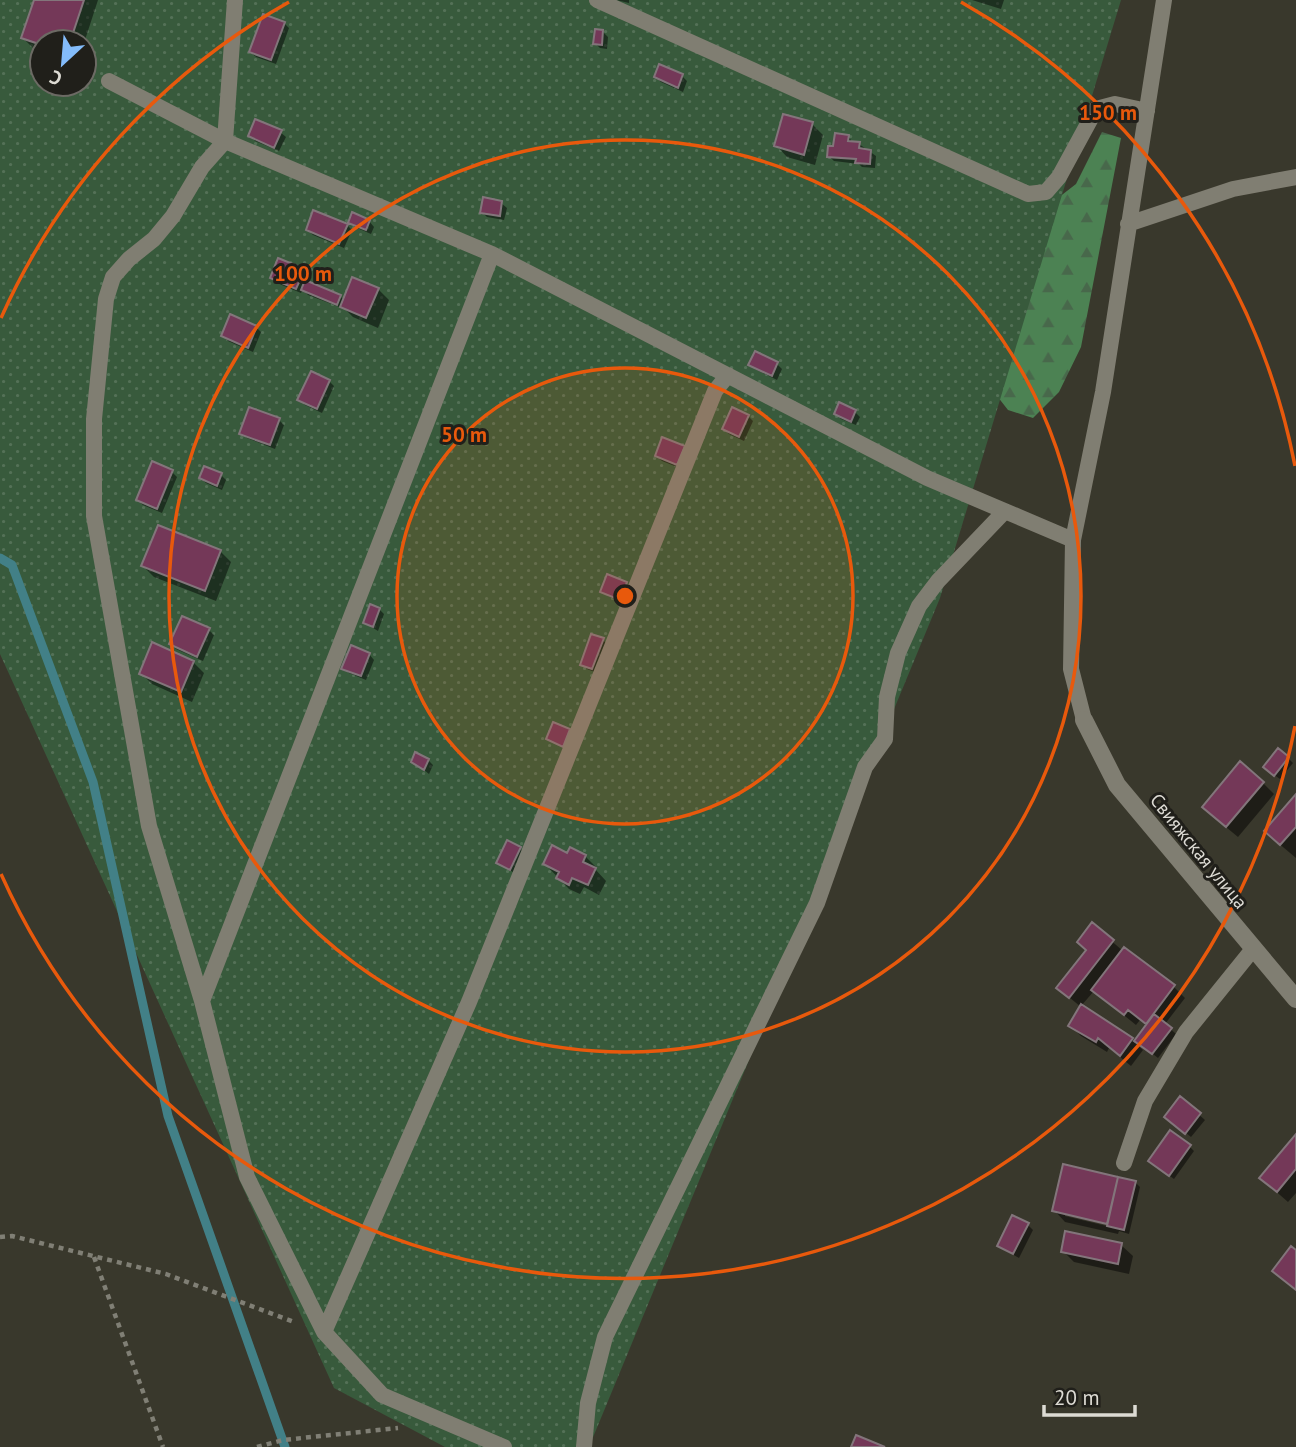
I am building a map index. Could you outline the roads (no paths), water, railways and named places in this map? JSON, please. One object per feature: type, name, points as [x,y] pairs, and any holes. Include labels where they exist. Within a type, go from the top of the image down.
[{"type":"street","name":"Свияжская улица","points":[[1084,720],[1117,785],[1296,999]]},
{"type":"lane","points":[[235,0],[225,141],[202,167],[173,216],[155,239],[113,277],[106,299],[94,419],[94,516],[149,826],[202,1001],[247,1177],[324,1332],[382,1395],[504,1447]]},
{"type":"lane","points":[[597,0],[1028,194],[1046,192],[1059,177],[1096,109],[1115,104],[1147,111]]},
{"type":"lane","points":[[1084,720],[1071,669],[1073,540],[1103,392],[1164,0]]},
{"type":"lane","points":[[109,81],[225,141],[492,254],[927,478],[1073,540]]},
{"type":"lane","points":[[1129,224],[1233,189],[1296,177]]},
{"type":"lane","points":[[202,1001],[492,254]]},
{"type":"lane","points":[[324,1332],[469,1002],[715,391],[728,375]]},
{"type":"lane","points":[[584,1447],[588,1403],[605,1337],[817,904],[865,767],[885,738],[887,697],[903,641],[919,606],[937,581],[1004,512]]},
{"type":"lane","points":[[1124,1163],[1145,1101],[1186,1032],[1253,948]]},
{"type":"waterway","points":[[0,558],[12,565],[93,782],[168,1116],[285,1447]]}]
